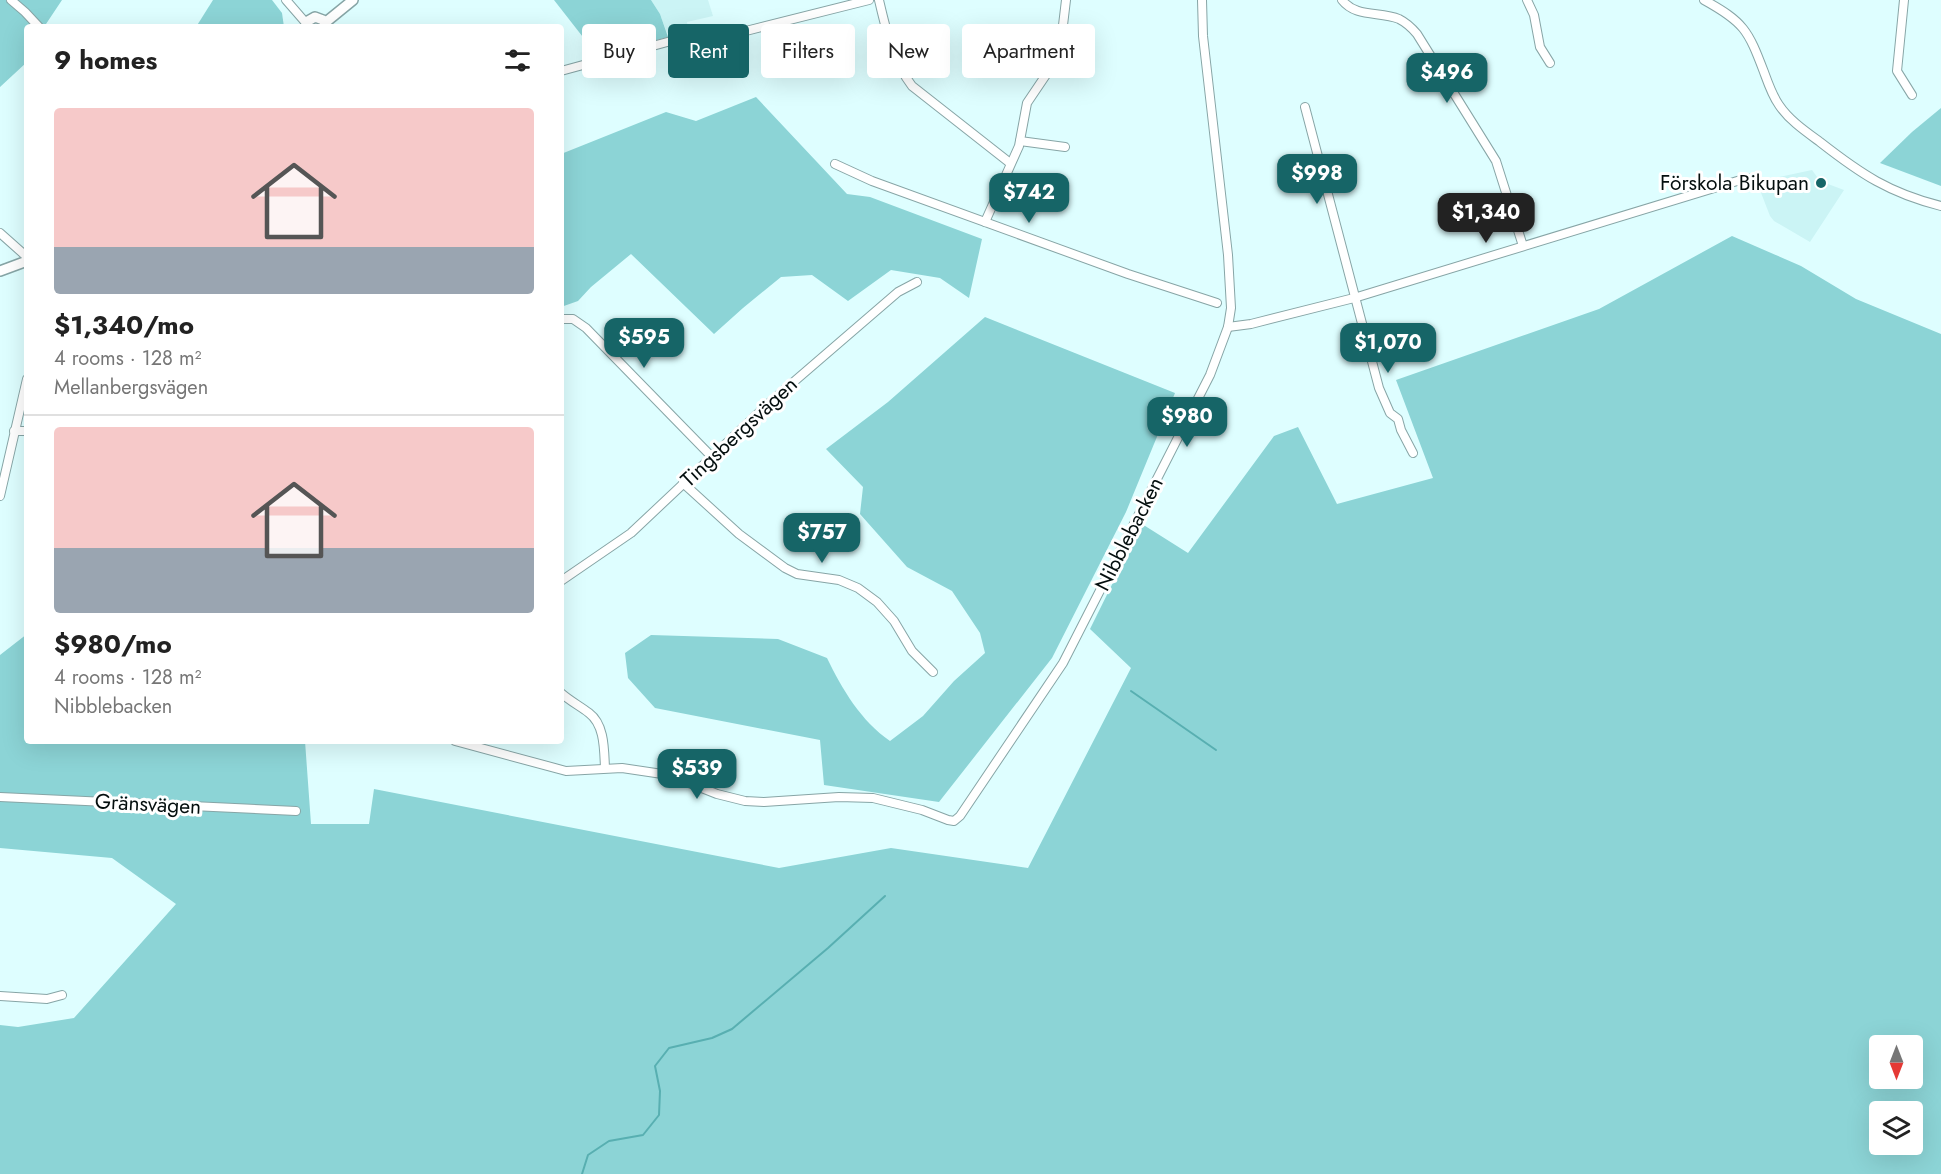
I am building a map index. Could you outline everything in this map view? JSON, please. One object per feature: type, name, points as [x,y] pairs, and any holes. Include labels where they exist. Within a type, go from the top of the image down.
[{"type":"street","points":[[11,0],[36,24]]},
{"type":"street","points":[[286,0],[305,24]]},
{"type":"street","points":[[327,24],[353,0]]},
{"type":"street","points":[[564,70],[704,32],[742,32],[869,0]]},
{"type":"street","points":[[879,0],[892,49],[903,74],[912,86],[1010,163]]},
{"type":"street","points":[[985,222],[1020,141],[1027,103],[1054,63],[1061,42],[1066,0]]},
{"type":"street","name":"Nibblebacken","points":[[606,768],[669,775],[717,794],[745,801],[873,798],[922,810],[948,820],[954,820],[960,816],[1063,663],[1210,375],[1228,327],[1231,308],[1228,255],[1203,36],[1202,0]]},
{"type":"street","points":[[1342,0],[1352,9],[1363,13],[1398,19],[1409,25],[1417,34],[1496,160],[1524,246]]},
{"type":"street","points":[[1527,0],[1534,15],[1540,47],[1550,63]]},
{"type":"street","points":[[1704,0],[1726,11],[1750,38],[1773,95],[1788,116],[1859,172],[1881,185],[1918,200],[1941,206]]},
{"type":"street","points":[[1904,0],[1897,71],[1912,95]]},
{"type":"street","points":[[307,24],[315,17],[321,18],[325,24]]},
{"type":"street","points":[[1305,106],[1379,388],[1390,413],[1398,419],[1413,453]]},
{"type":"street","points":[[1020,141],[1065,147]]},
{"type":"street","points":[[835,164],[872,181],[1128,274],[1216,303]]},
{"type":"street","points":[[1228,327],[1251,324],[1354,298],[1748,178]]},
{"type":"street","points":[[0,233],[24,256]]},
{"type":"street","points":[[0,271],[24,260]]},
{"type":"street","name":"Tingsbergsvägen","points":[[564,579],[631,533],[768,404],[898,292],[917,282]]},
{"type":"street","points":[[564,320],[573,320],[586,328],[711,456]]},
{"type":"street","points":[[0,496],[2,472],[24,391]]},
{"type":"street","points":[[14,431],[24,431]]},
{"type":"street","points":[[684,483],[739,534],[785,568],[797,574],[839,580],[858,588],[877,602],[894,621],[912,651],[933,672]]},
{"type":"street","points":[[466,744],[566,771],[606,768],[597,721],[591,714],[564,695]]},
{"type":"street","name":"Gränsvägen","points":[[0,797],[296,811]]},
{"type":"street","points":[[0,996],[47,999],[62,995]]},
{"type":"shaded area","points":[[0,0],[62,0],[46,24],[24,24],[24,65],[0,87]]},
{"type":"shaded area","points":[[213,0],[272,0],[282,13],[284,24],[198,24]]},
{"type":"shaded area","points":[[554,0],[651,0],[660,14],[668,37],[656,40],[656,24],[582,24],[582,36]]},
{"type":"shaded area","points":[[651,0],[708,0],[713,16],[687,22],[687,24],[668,24],[667,33],[660,14]]},
{"type":"shaded area","points":[[756,97],[847,194],[870,197],[982,239],[969,298],[940,278],[891,270],[848,301],[812,275],[781,277],[714,334],[631,254],[591,287],[578,301],[564,306],[564,153],[666,112],[696,121]]},
{"type":"shaded area","points":[[1941,108],[1941,186],[1880,163],[1912,132]]},
{"type":"shaded area","points":[[1812,170],[1820,181],[1844,190],[1810,242],[1774,221],[1758,185],[1761,181]]},
{"type":"shaded area","points":[[1732,236],[1801,266],[1856,299],[1941,334],[1941,1174],[0,1174],[0,1025],[18,1027],[74,1018],[176,904],[112,858],[0,848],[0,655],[24,636],[24,744],[305,744],[311,824],[369,824],[374,789],[779,868],[891,848],[1028,868],[1131,668],[1090,629],[1142,524],[1188,553],[1274,436],[1298,427],[1337,504],[1433,478],[1396,380],[1599,309]]},
{"type":"shaded area","points":[[985,317],[1175,393],[1126,512],[1052,658],[939,802],[824,785],[820,740],[655,708],[628,678],[625,653],[651,635],[778,639],[827,658],[853,704],[870,724],[890,741],[923,716],[954,681],[985,653],[980,633],[952,591],[907,567],[860,514],[863,487],[826,449],[888,402]]},
{"type":"waterway","points":[[1131,691],[1216,750]]},
{"type":"waterway","points":[[582,1174],[588,1155],[609,1141],[643,1135],[659,1115],[660,1091],[655,1066],[669,1048],[712,1038],[732,1029],[828,948],[885,896]]},
{"type":"place","name":"Förskola Bikupan","points":[[1821,183]]}]
